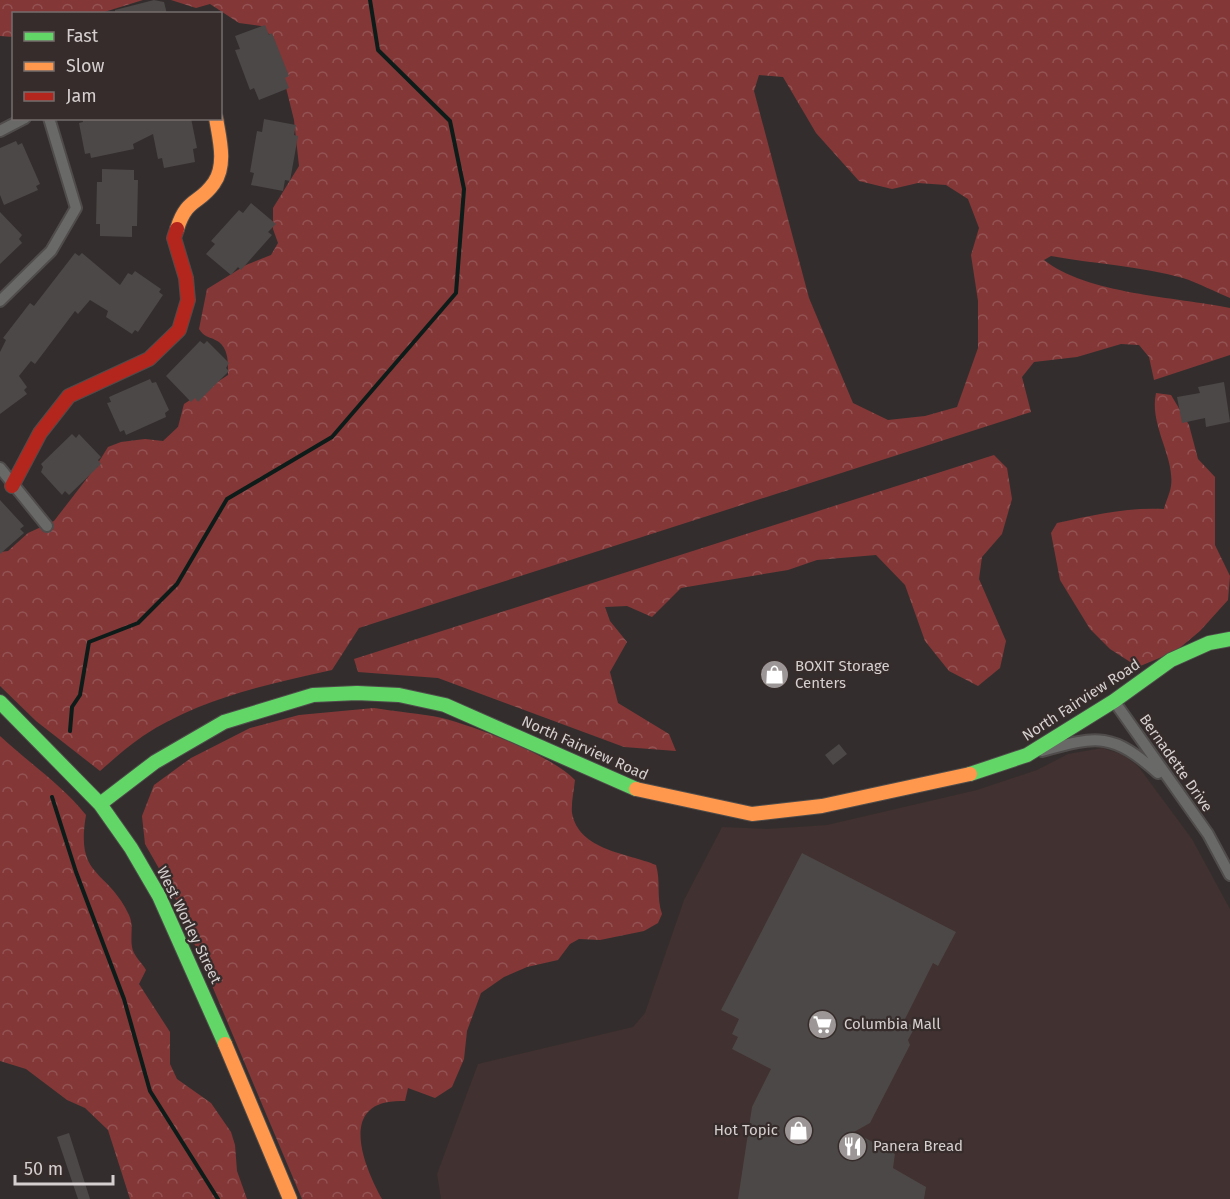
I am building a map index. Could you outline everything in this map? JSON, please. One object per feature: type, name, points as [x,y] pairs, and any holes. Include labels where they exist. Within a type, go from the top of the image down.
[{"type":"street","points":[[0,131],[21,120]]},
{"type":"street","points":[[0,301],[51,251],[76,208],[50,120]]},
{"type":"street","points":[[12,486],[40,433],[69,396],[149,359],[179,330],[188,300],[186,278],[174,238],[183,210],[215,182],[222,152],[216,120]]},
{"type":"street","points":[[0,468],[12,486],[47,526]]},
{"type":"street","name":"North Fairview Road","points":[[100,804],[155,762],[224,722],[303,698],[335,694],[399,695],[445,705],[645,793],[752,814],[822,806],[968,775],[1027,755],[1114,700],[1171,660],[1209,643],[1230,639]]},
{"type":"street","name":"Bernadette Drive","points":[[1114,700],[1208,834],[1230,875]]},
{"type":"street","name":"West Worley Street","points":[[0,702],[100,804],[131,848],[179,937],[290,1199]]},
{"type":"street","points":[[1027,755],[1080,740],[1117,743],[1138,755],[1172,785]]},
{"type":"shaded area","name":"Columbia Mall","points":[[1102,748],[1122,754],[1138,766],[1192,839],[1230,909],[1230,1199],[441,1199],[437,1174],[478,1064],[633,1027],[645,1013],[684,900],[722,827],[767,829],[827,825],[977,790],[1037,770],[1068,754]]},
{"type":"green space","points":[[0,0],[143,0],[104,12],[12,12],[12,37],[0,36]]},
{"type":"green space","points":[[171,0],[1230,0],[1230,298],[1189,280],[1167,274],[1051,256],[1044,260],[1083,280],[1107,287],[1230,308],[1230,355],[1154,380],[1149,357],[1139,345],[1121,344],[1077,357],[1034,362],[1022,377],[1031,412],[359,628],[332,670],[234,694],[187,712],[143,736],[100,771],[36,721],[0,686],[0,552],[8,551],[28,533],[54,521],[95,468],[108,447],[121,442],[145,439],[163,441],[178,427],[184,404],[228,375],[225,349],[219,342],[206,336],[199,329],[207,289],[246,265],[271,255],[278,243],[273,229],[273,208],[299,166],[294,120],[274,39],[261,26],[239,23],[210,4],[196,8]],"holes":[[[759,75],[783,77],[816,133],[859,181],[892,189],[918,183],[946,185],[968,199],[979,228],[971,255],[978,301],[978,348],[957,407],[925,416],[888,420],[853,403],[809,298],[754,91]]]},
{"type":"green space","points":[[1156,393],[1171,395],[1189,425],[1198,459],[1215,477],[1215,545],[1230,576],[1228,600],[1200,631],[1176,651],[1138,667],[1110,649],[1090,629],[1060,580],[1051,533],[1057,523],[1084,517],[1123,510],[1164,509],[1170,489],[1171,475],[1156,417]]},
{"type":"green space","points":[[994,455],[1007,468],[1012,499],[1002,534],[982,557],[979,579],[1006,641],[1000,668],[978,686],[949,671],[925,641],[905,585],[876,555],[817,560],[788,570],[681,588],[652,617],[627,606],[605,607],[610,621],[627,642],[610,672],[618,703],[669,734],[676,751],[624,747],[438,678],[358,672],[354,659]]},
{"type":"green space","points":[[374,708],[434,716],[457,722],[513,743],[564,771],[575,780],[572,813],[576,826],[584,835],[606,849],[656,865],[662,914],[658,923],[644,931],[600,940],[579,939],[570,944],[558,960],[527,967],[504,977],[481,993],[467,1031],[464,1059],[452,1087],[435,1098],[408,1088],[405,1101],[384,1103],[370,1110],[363,1121],[360,1135],[362,1151],[382,1199],[302,1199],[173,893],[145,844],[142,816],[154,785],[191,758],[250,728],[299,715]]},
{"type":"green space","points":[[0,736],[55,784],[86,815],[85,851],[95,871],[120,900],[129,915],[133,950],[146,970],[139,984],[170,1032],[170,1064],[177,1079],[211,1103],[231,1132],[235,1145],[237,1171],[247,1199],[130,1199],[108,1130],[85,1108],[67,1100],[26,1069],[0,1061]]},
{"type":"building","points":[[154,0],[164,2],[166,12],[115,12],[115,10]]},
{"type":"building","points":[[265,25],[269,35],[272,33],[289,76],[285,78],[289,88],[259,100],[254,88],[250,90],[235,50],[240,49],[235,36]]},
{"type":"building","points":[[264,119],[296,125],[294,135],[298,136],[290,181],[285,180],[283,191],[251,185],[254,173],[250,172],[257,131],[262,132]]},
{"type":"building","points":[[82,120],[191,120],[197,148],[193,149],[195,162],[164,168],[162,158],[158,159],[153,134],[133,144],[134,149],[91,158],[90,153],[85,154],[79,123],[83,122]]},
{"type":"building","points":[[16,141],[18,145],[22,143],[40,184],[36,186],[38,190],[4,205],[0,195],[0,148]]},
{"type":"building","points":[[102,169],[134,170],[134,180],[138,180],[137,226],[132,226],[132,237],[100,236],[100,224],[96,224],[97,182],[102,182]]},
{"type":"building","points":[[251,203],[276,224],[268,232],[272,235],[241,270],[238,267],[231,275],[206,254],[215,244],[211,241],[239,210],[243,213]]},
{"type":"building","points":[[0,212],[22,235],[19,239],[22,243],[0,264]]},
{"type":"building","points":[[75,253],[79,256],[82,253],[120,285],[128,273],[132,275],[135,271],[161,289],[159,292],[163,295],[138,332],[135,330],[132,334],[106,317],[108,311],[90,300],[78,314],[75,311],[35,364],[31,361],[19,376],[27,387],[24,390],[27,394],[0,414],[0,352],[6,340],[3,338],[30,303],[34,306]]},
{"type":"building","points":[[200,341],[204,344],[207,341],[229,363],[226,368],[229,371],[198,402],[195,398],[191,402],[166,376]]},
{"type":"building","points":[[150,379],[152,383],[156,382],[169,410],[165,413],[166,417],[126,435],[124,430],[120,432],[107,403],[111,402],[109,397]]},
{"type":"building","points":[[1224,382],[1230,422],[1206,427],[1205,418],[1182,423],[1177,397],[1200,393],[1198,387]]},
{"type":"building","points":[[72,434],[76,438],[79,434],[101,457],[98,460],[101,464],[69,495],[65,491],[62,495],[41,472],[43,467],[41,464]]},
{"type":"building","points":[[0,500],[24,526],[20,529],[24,533],[0,554]]},
{"type":"building","points":[[839,744],[847,754],[833,765],[825,755]]},
{"type":"building","name":"Columbia Mall","points":[[802,853],[956,932],[938,966],[933,963],[904,1021],[915,1027],[908,1040],[910,1045],[870,1123],[854,1132],[895,1154],[893,1168],[926,1187],[924,1199],[738,1199],[752,1107],[771,1069],[732,1049],[738,1037],[732,1034],[739,1019],[721,1010]]},
{"type":"building","points":[[69,1133],[90,1199],[78,1199],[57,1137]]},
{"type":"waterway","points":[[70,731],[72,707],[80,695],[89,642],[138,623],[177,584],[227,499],[332,437],[456,293],[464,189],[450,121],[378,50],[370,0]]},
{"type":"waterway","points":[[52,797],[76,872],[124,999],[150,1091],[218,1199]]},
{"type":"traffic: fast","points":[[970,774],[1027,755],[1114,701],[1171,660],[1209,643],[1230,639]]},
{"type":"traffic: fast","points":[[100,804],[155,762],[224,722],[313,695],[357,693],[399,695],[445,705],[636,789]]},
{"type":"traffic: fast","points":[[0,702],[100,804],[131,848],[159,896],[225,1044]]},
{"type":"traffic: slow","points":[[177,229],[185,211],[209,190],[218,176],[221,151],[216,120]]},
{"type":"traffic: slow","points":[[636,789],[752,814],[822,806],[970,774]]},
{"type":"traffic: slow","points":[[225,1044],[290,1199]]},
{"type":"traffic: jam","points":[[12,486],[40,433],[69,396],[149,359],[179,330],[188,300],[186,278],[174,238],[177,229]]},
{"type":"place","name":"BOXIT Storage Centers","points":[[774,675]]},
{"type":"place","name":"Columbia Mall","points":[[823,1024]]},
{"type":"place","name":"Hot Topic","points":[[799,1130]]},
{"type":"place","name":"Panera Bread","points":[[852,1146]]}]
